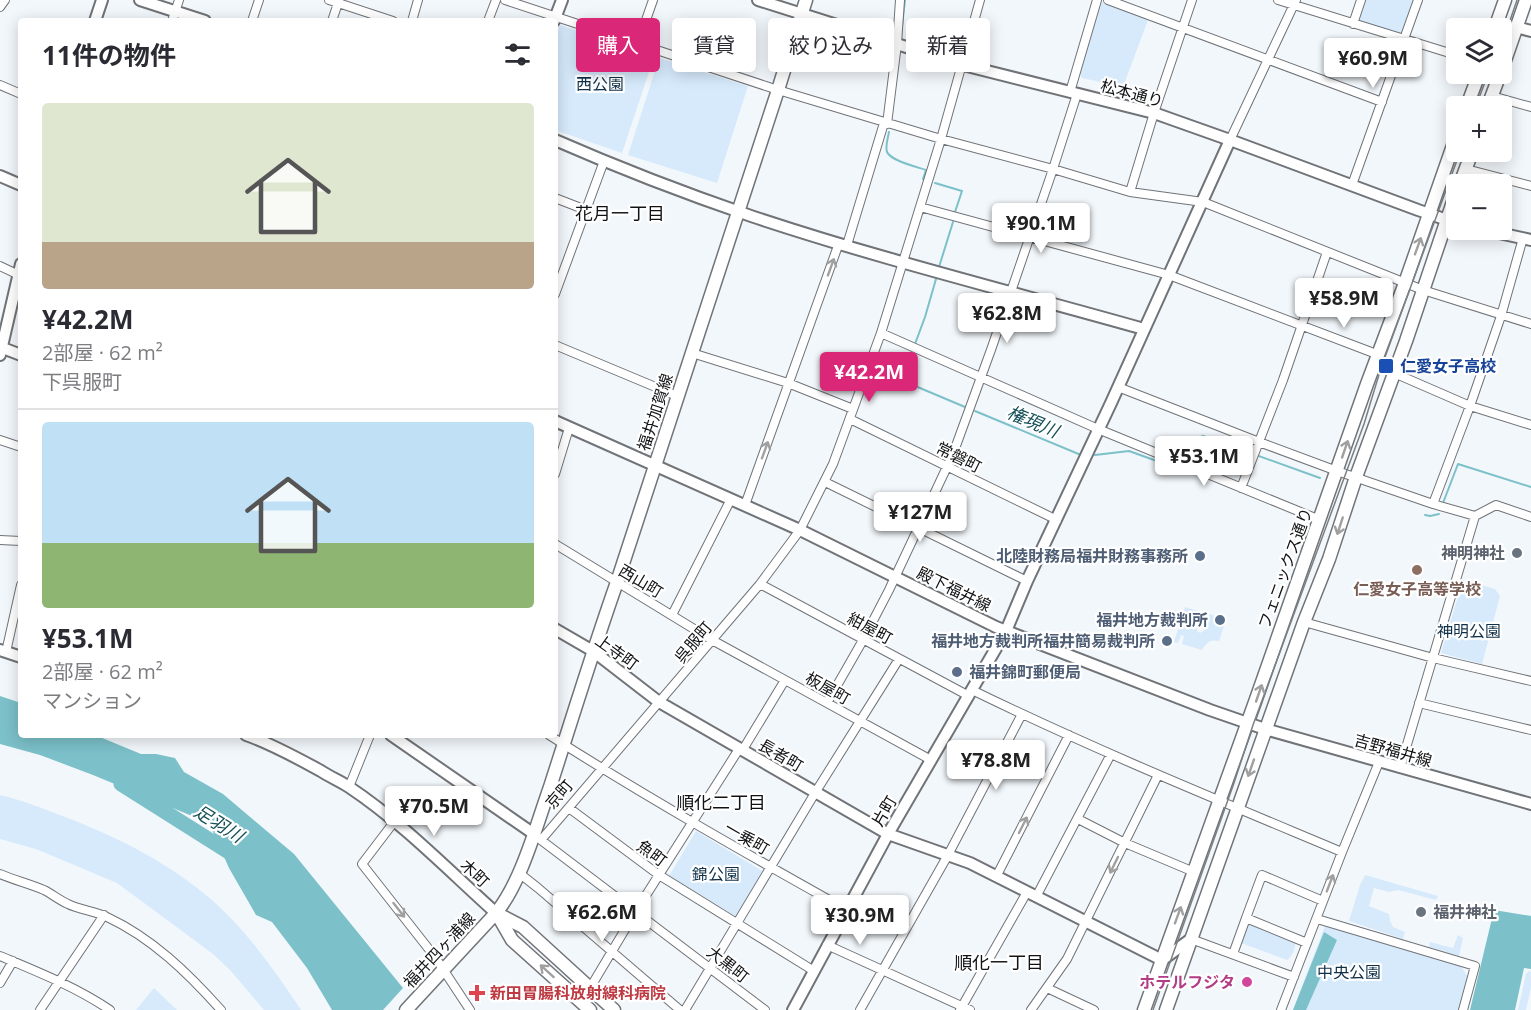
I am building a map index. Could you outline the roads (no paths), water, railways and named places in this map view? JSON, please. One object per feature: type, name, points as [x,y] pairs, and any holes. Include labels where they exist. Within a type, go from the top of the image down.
[{"type":"main road","name":"福井加賀線","points":[[537,837],[593,651],[806,0]]},
{"type":"main road","points":[[1499,18],[1505,0]]},
{"type":"main road","points":[[1512,39],[1526,0]]},
{"type":"main road","name":"フェニックス通り","points":[[1144,1010],[1448,162]]},
{"type":"main road","points":[[1464,174],[1468,162]]},
{"type":"main road","points":[[1166,1010],[1265,729],[1329,559],[1423,290],[1446,235]]},
{"type":"main road","name":"京町","points":[[496,913],[509,896],[537,837]]},
{"type":"main road","points":[[496,913],[523,927],[614,1010]]},
{"type":"main road","points":[[496,913],[513,940],[585,1008]]},
{"type":"main road","name":"福井四ヶ浦線","points":[[406,1010],[496,913]]},
{"type":"street","points":[[0,7],[5,0]]},
{"type":"street","points":[[96,18],[102,0]]},
{"type":"street","points":[[140,0],[174,16],[179,0]]},
{"type":"street","points":[[253,18],[259,0]]},
{"type":"street","points":[[329,0],[384,18]]},
{"type":"street","points":[[412,18],[418,0]]},
{"type":"street","points":[[489,18],[496,0]]},
{"type":"street","points":[[506,0],[552,18]]},
{"type":"street","points":[[555,18],[562,0]]},
{"type":"street","points":[[647,18],[653,0]]},
{"type":"street","name":"松本通り","points":[[758,0],[906,47]]},
{"type":"street","points":[[745,505],[788,383],[843,244],[885,123],[897,44],[900,0]]},
{"type":"street","name":"呉服町","points":[[976,18],[981,0]]},
{"type":"street","points":[[827,703],[896,577],[947,466],[982,376],[1053,168],[1097,0]]},
{"type":"street","points":[[1108,0],[1121,2],[1183,28],[1382,102]]},
{"type":"street","points":[[1130,192],[1192,0]]},
{"type":"street","points":[[1278,0],[1295,3],[1353,24],[1446,52]]},
{"type":"street","points":[[1353,24],[1361,0]]},
{"type":"street","points":[[1352,185],[1418,0]]},
{"type":"street","points":[[333,18],[338,2]]},
{"type":"street","points":[[1230,140],[1295,3]]},
{"type":"street","points":[[558,20],[576,25]]},
{"type":"street","points":[[1516,27],[1531,31]]},
{"type":"street","points":[[660,50],[778,90],[940,139],[1053,168],[1130,192],[1203,202],[1423,290],[1531,324]]},
{"type":"street","name":"松本通り","points":[[990,71],[1154,113],[1446,219]]},
{"type":"street","name":"呉服町","points":[[602,769],[760,584],[800,530],[825,482],[881,333],[961,72]]},
{"type":"street","points":[[0,85],[18,93]]},
{"type":"street","points":[[1512,104],[1531,107]]},
{"type":"street","name":"片町","points":[[793,1010],[888,834],[1006,631],[1230,140]]},
{"type":"street","points":[[558,141],[738,211],[903,262],[1144,329]]},
{"type":"street","points":[[558,286],[604,161]]},
{"type":"street","points":[[1466,169],[1531,186]]},
{"type":"street","points":[[0,176],[18,184]]},
{"type":"street","points":[[558,199],[586,210]]},
{"type":"street","points":[[920,207],[1169,275],[1378,355]]},
{"type":"street","points":[[1433,504],[1470,406],[1527,239],[1512,236]]},
{"type":"street","points":[[1241,488],[1260,442],[1327,252]]},
{"type":"street","points":[[0,266],[18,270]]},
{"type":"street","points":[[18,279],[1,350],[18,354]]},
{"type":"street","points":[[881,333],[1098,429],[1320,520]]},
{"type":"street","points":[[558,346],[678,396]]},
{"type":"street","points":[[692,353],[788,383],[854,409]]},
{"type":"street","points":[[1394,373],[1470,406],[1531,425]]},
{"type":"street","points":[[1118,387],[1337,471],[1433,504],[1475,516],[1496,505],[1531,516]]},
{"type":"street","name":"常磐町","points":[[850,419],[1057,520]]},
{"type":"street","name":"殿下福井線","points":[[558,423],[800,530],[1006,631],[1247,723]]},
{"type":"street","points":[[558,465],[570,428]]},
{"type":"street","points":[[0,440],[18,446]]},
{"type":"street","points":[[825,482],[1027,581]]},
{"type":"street","points":[[672,615],[731,499]]},
{"type":"street","points":[[1400,768],[1475,516]]},
{"type":"street","points":[[0,540],[18,541]]},
{"type":"street","name":"西山町","points":[[558,546],[712,640]]},
{"type":"street","name":"紺屋町","points":[[760,584],[899,659],[970,693],[1342,852]]},
{"type":"street","points":[[18,596],[3,651],[18,656]]},
{"type":"street","points":[[1304,622],[1433,658],[1531,681]]},
{"type":"street","name":"上寺町","points":[[558,631],[593,651],[659,702]]},
{"type":"street","name":"板屋町","points":[[712,640],[931,760]]},
{"type":"street","points":[[685,1010],[815,793],[899,659]]},
{"type":"street","points":[[590,988],[636,911],[786,680]]},
{"type":"street","name":"長者町","points":[[659,702],[888,834],[970,863],[1162,960]]},
{"type":"street","points":[[1419,703],[1531,730]]},
{"type":"street","points":[[860,1010],[948,855],[1022,714]]},
{"type":"street","name":"吉野福井線","points":[[1247,723],[1531,804]]},
{"type":"street","points":[[996,877],[1069,735]]},
{"type":"street","name":"木町","points":[[264,738],[349,787],[431,853],[496,913]]},
{"type":"street","points":[[349,787],[369,738]]},
{"type":"street","points":[[395,738],[537,837]]},
{"type":"street","name":"一乗町","points":[[553,738],[771,868],[848,910]]},
{"type":"street","points":[[827,945],[964,1009],[1078,819],[1111,754]]},
{"type":"street","points":[[1281,1010],[1379,762]]},
{"type":"street","name":"京町","points":[[537,837],[569,808],[602,769]]},
{"type":"street","points":[[1031,1010],[1067,960],[1158,775]]},
{"type":"street","name":"魚町","points":[[569,808],[659,875],[814,971]]},
{"type":"street","points":[[1078,819],[1125,843],[1194,872]]},
{"type":"street","points":[[394,822],[362,864],[470,1010]]},
{"type":"street","name":"大黒町","points":[[537,837],[765,1010]]},
{"type":"street","points":[[519,873],[680,1010]]},
{"type":"street","points":[[0,874],[44,890],[69,904],[104,915],[128,927],[149,941],[203,990],[221,1010]]},
{"type":"street","points":[[1233,954],[1262,875],[1323,901]]},
{"type":"street","points":[[40,1010],[104,915]]},
{"type":"street","points":[[1246,918],[1307,943]]},
{"type":"street","points":[[1317,919],[1475,966],[1463,1010]]},
{"type":"street","points":[[1162,960],[1191,939],[1294,977]]},
{"type":"street","points":[[0,956],[60,981],[111,1010]]},
{"type":"street","points":[[0,983],[13,961]]},
{"type":"street","points":[[1047,988],[1094,1010]]},
{"type":"water","points":[[0,696],[18,702],[18,738],[102,738],[141,754],[175,758],[184,772],[223,794],[294,854],[403,988],[383,1010],[332,1010],[307,968],[272,922],[256,915],[229,868],[209,823],[93,775],[40,755],[0,744]]},
{"type":"water","points":[[1494,910],[1531,916],[1531,969],[1524,968],[1515,1010],[1470,1010]]},
{"type":"water","points":[[1324,932],[1337,940],[1306,1010],[1293,1010]]},
{"type":"waterway","name":"権現川","points":[[902,27],[905,0]]},
{"type":"waterway","name":"権現川","points":[[889,132],[886,145],[889,155],[899,161],[926,170],[923,179]]},
{"type":"waterway","name":"権現川","points":[[935,183],[962,191],[955,212]]},
{"type":"waterway","name":"権現川","points":[[939,267],[953,222]]},
{"type":"waterway","name":"権現川","points":[[915,344],[936,279]]},
{"type":"waterway","name":"権現川","points":[[911,353],[901,380],[965,407]]},
{"type":"waterway","name":"権現川","points":[[975,411],[1081,455]]},
{"type":"waterway","points":[[1187,460],[1196,439],[1203,436],[1320,478]]},
{"type":"waterway","name":"権現川","points":[[1095,455],[1129,451],[1179,469]]},
{"type":"waterway","points":[[1443,503],[1458,464],[1531,487]]},
{"type":"waterway","points":[[1425,515],[1439,514]]},
{"type":"waterway","name":"足羽川","points":[[121,784],[235,856]]},
{"type":"tram line","points":[[1511,18],[1517,0]]},
{"type":"tram line","points":[[1480,96],[1484,84]]},
{"type":"tram line","points":[[1153,1010],[1253,725],[1364,424],[1381,368],[1456,162]]},
{"type":"place","name":"仁愛女子高校","points":[[1386,366]]},
{"type":"place","name":"神明神社","points":[[1517,553]]},
{"type":"place","name":"北陸財務局福井財務事務所","points":[[1200,556]]},
{"type":"place","name":"仁愛女子高等学校","points":[[1417,570]]},
{"type":"place","name":"福井地方裁判所","points":[[1220,620]]},
{"type":"place","name":"福井地方裁判所福井簡易裁判所","points":[[1167,641]]},
{"type":"place","name":"福井錦町郵便局","points":[[957,672]]},
{"type":"place","name":"福井神社","points":[[1421,912]]},
{"type":"place","name":"ホテルフジタ","points":[[1247,982]]},
{"type":"place","name":"新田胃腸科放射線科病院","points":[[477,993]]},
{"type":"district","name":"花月一丁目","points":[[620,213]]},
{"type":"district","name":"順化二丁目","points":[[721,802]]},
{"type":"district","name":"順化一丁目","points":[[999,962]]},
{"type":"park label","name":"西公園","points":[[600,84]]},
{"type":"park label","name":"神明公園","points":[[1469,631]]},
{"type":"park label","name":"錦公園","points":[[716,874]]},
{"type":"park label","name":"中央公園","points":[[1349,972]]}]
